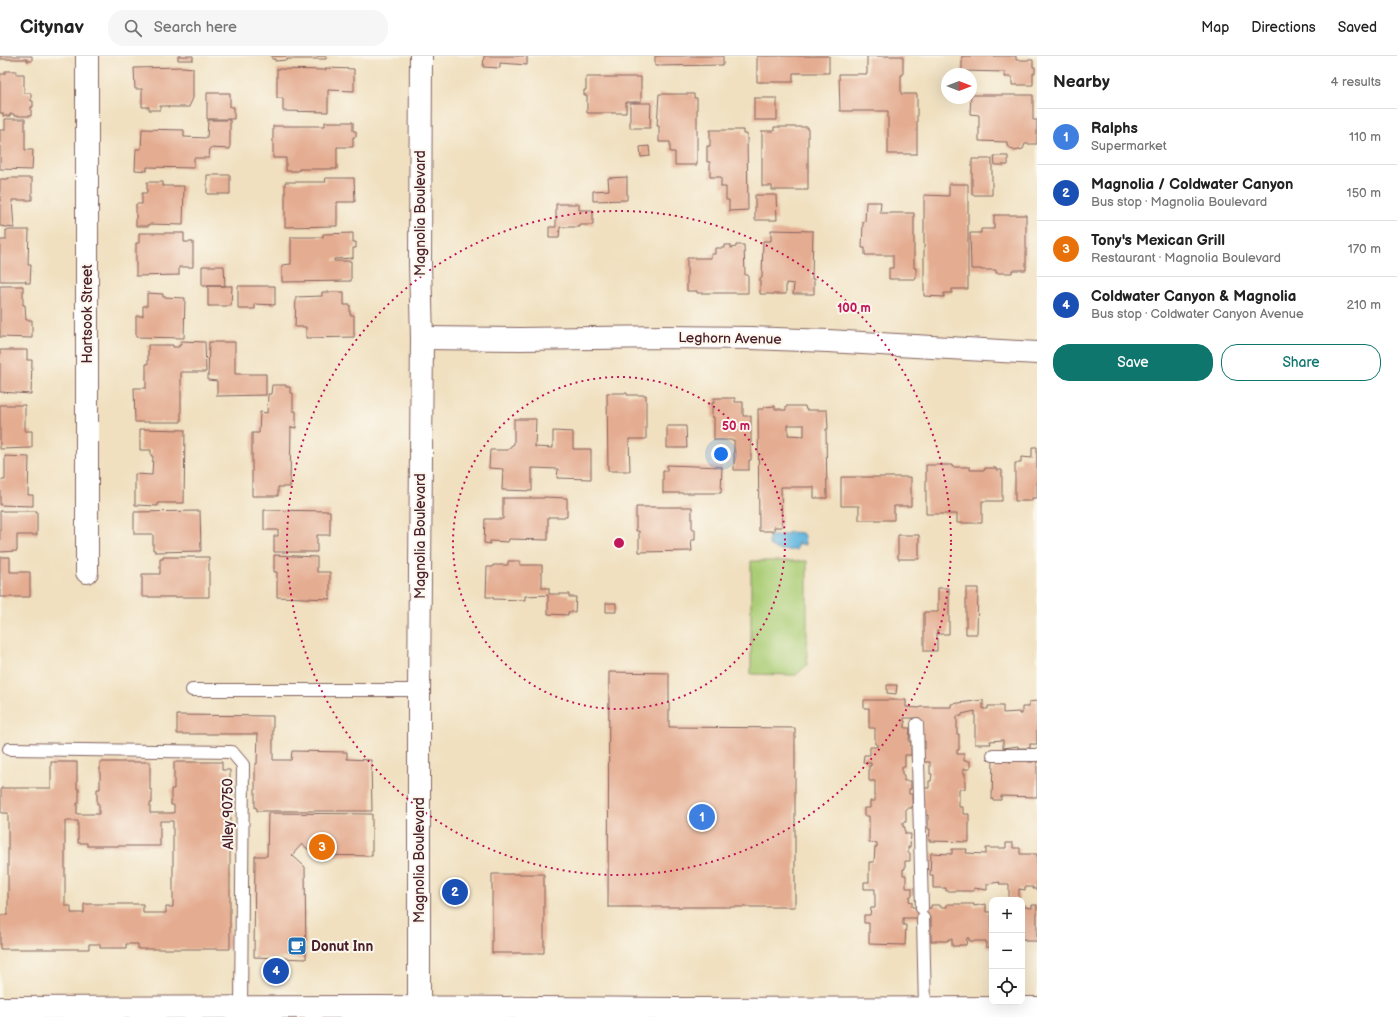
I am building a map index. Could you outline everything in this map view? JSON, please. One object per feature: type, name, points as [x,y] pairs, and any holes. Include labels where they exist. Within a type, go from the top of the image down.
[{"type":"main road","name":"Hartsook Street","points":[[87,56],[87,572]]},
{"type":"main road","name":"Magnolia Boulevard","points":[[419,1012],[419,690],[422,338],[420,264],[421,56]]},
{"type":"main road","name":"Leghorn Avenue","points":[[422,338],[752,338],[1037,353]]},
{"type":"main road","points":[[0,1008],[57,1013],[241,1008],[286,1012],[419,1012],[1037,1008]]},
{"type":"lane","points":[[192,690],[419,690]]},
{"type":"lane","points":[[917,724],[925,1008]]},
{"type":"lane","name":"Alley 90750","points":[[9,749],[232,752],[243,765],[241,1008]]},
{"type":"lane","points":[[993,755],[1037,755]]},
{"type":"green space","points":[[751,561],[807,561],[807,665],[796,675],[751,674]]},
{"type":"water","points":[[790,532],[802,533],[804,536],[805,545],[798,543],[796,550],[779,550],[769,545],[769,536],[778,536]]},
{"type":"building","points":[[0,56],[32,56],[32,61],[27,61],[27,59],[0,59]]},
{"type":"building","points":[[178,56],[193,56],[193,60],[178,60]]},
{"type":"building","points":[[272,56],[326,56],[326,59],[287,59],[275,61],[275,59],[272,59]]},
{"type":"building","points":[[484,56],[527,56],[527,65],[500,63],[500,68],[483,67]]},
{"type":"building","points":[[655,56],[723,56],[723,65],[655,66]]},
{"type":"building","points":[[757,56],[829,56],[829,73],[793,73],[793,82],[757,82]]},
{"type":"building","points":[[867,56],[903,56],[901,94],[917,94],[917,154],[888,154],[888,111],[840,111],[839,74],[867,74]]},
{"type":"building","points":[[962,56],[1016,56],[1016,60],[1033,60],[1035,73],[1033,73],[1033,85],[1012,85],[1012,77],[1005,77],[1005,72],[977,71],[977,68],[962,68]]},
{"type":"building","points":[[134,68],[193,68],[193,98],[189,107],[160,106],[160,110],[149,110],[149,107],[142,107],[142,89],[135,89]]},
{"type":"building","points":[[326,68],[354,69],[354,91],[328,90],[328,112],[283,111],[283,98],[277,98],[277,69],[326,70]]},
{"type":"building","points":[[5,71],[16,71],[16,74],[24,74],[24,93],[31,93],[31,101],[33,101],[31,116],[14,116],[14,114],[10,114],[10,116],[3,116],[3,113],[0,113],[0,74],[5,74]]},
{"type":"building","points":[[586,77],[641,77],[641,102],[626,102],[626,113],[587,113],[587,95],[584,95],[584,90],[586,90]]},
{"type":"building","points":[[207,93],[230,93],[230,107],[234,107],[234,119],[207,119]]},
{"type":"building","points":[[659,94],[694,94],[694,98],[697,98],[697,165],[675,165],[675,152],[670,152],[670,142],[659,142],[659,126],[657,126]]},
{"type":"building","points":[[977,95],[1033,95],[1033,120],[1037,120],[1037,144],[1025,144],[1023,149],[1015,151],[1007,146],[1007,142],[979,141],[979,115],[970,114],[971,104],[977,104]]},
{"type":"building","points":[[754,98],[777,98],[777,120],[754,120]]},
{"type":"building","points":[[630,103],[651,103],[650,128],[630,128]]},
{"type":"building","points":[[5,119],[25,119],[25,150],[33,150],[32,170],[0,169],[0,130],[5,130]]},
{"type":"building","points":[[208,120],[230,120],[230,149],[210,148],[209,158],[194,158],[194,168],[147,167],[147,171],[135,170],[136,149],[141,149],[142,129],[184,130],[184,137],[207,138]]},
{"type":"building","points":[[325,122],[353,122],[353,131],[356,131],[356,137],[353,137],[353,147],[337,147],[337,169],[299,169],[299,171],[286,171],[286,158],[273,158],[273,126],[325,126]]},
{"type":"building","points":[[774,127],[808,127],[808,190],[772,190],[772,186],[762,186],[762,131],[774,131]]},
{"type":"building","points":[[710,130],[743,130],[743,134],[747,134],[748,210],[729,211],[729,200],[726,200],[726,187],[721,187],[721,177],[710,177],[710,162],[707,162],[707,146],[710,146]]},
{"type":"building","points":[[649,146],[650,156],[641,157],[640,147]]},
{"type":"building","points":[[994,156],[1008,156],[1008,165],[995,165]]},
{"type":"building","points":[[972,159],[992,159],[992,195],[972,195]]},
{"type":"building","points":[[207,175],[230,175],[230,194],[207,194]]},
{"type":"building","points":[[627,177],[627,200],[593,201],[593,191],[609,190],[608,178]]},
{"type":"building","points":[[32,178],[32,200],[12,200],[14,228],[0,226],[0,179]]},
{"type":"building","points":[[325,178],[354,178],[355,202],[337,202],[337,226],[285,227],[285,182],[326,182]]},
{"type":"building","points":[[147,182],[163,182],[163,186],[184,186],[183,225],[149,224],[149,226],[136,226],[136,204],[142,204],[142,193],[147,193]]},
{"type":"building","points":[[949,184],[968,184],[968,289],[952,289],[952,293],[944,293],[944,297],[924,296],[924,195],[949,196]]},
{"type":"building","points":[[755,195],[776,195],[777,220],[755,220]]},
{"type":"building","points":[[866,202],[881,202],[880,213],[914,213],[914,268],[916,268],[916,279],[889,279],[889,268],[893,268],[893,255],[865,255],[865,248],[862,248],[863,222],[865,222]]},
{"type":"building","points":[[556,204],[579,204],[579,210],[593,210],[593,225],[580,225],[580,227],[560,227],[559,238],[549,238],[549,227],[556,227]]},
{"type":"building","points":[[994,215],[1026,215],[1026,270],[1012,270],[1012,273],[996,273],[996,270],[971,269],[970,233],[981,233],[981,229],[994,229]]},
{"type":"building","points":[[6,230],[29,230],[28,265],[31,265],[30,283],[26,283],[26,281],[0,281],[0,240],[6,240]]},
{"type":"building","points":[[771,230],[813,231],[812,279],[814,279],[814,294],[793,294],[794,284],[786,283],[786,294],[760,294],[763,241],[771,241]]},
{"type":"building","points":[[139,233],[184,233],[184,242],[193,242],[193,267],[179,267],[179,275],[136,276],[136,243],[139,243]]},
{"type":"building","points":[[353,233],[353,242],[356,242],[356,248],[353,248],[353,258],[334,259],[334,261],[351,261],[351,281],[282,282],[282,265],[291,264],[291,237],[323,237],[323,234]]},
{"type":"building","points":[[724,245],[731,245],[731,248],[736,247],[736,245],[744,245],[745,275],[748,275],[748,293],[697,293],[697,291],[687,291],[687,258],[711,258],[711,254],[715,254],[715,248],[724,248]]},
{"type":"building","points":[[202,266],[224,266],[225,286],[202,286]]},
{"type":"building","points":[[0,286],[23,286],[23,305],[25,305],[26,320],[32,320],[32,338],[0,337]]},
{"type":"building","points":[[208,286],[232,286],[231,306],[208,306]]},
{"type":"building","points":[[238,286],[275,286],[275,305],[255,304],[255,309],[238,309]]},
{"type":"building","points":[[322,292],[344,292],[344,305],[350,305],[350,315],[354,315],[354,337],[306,338],[306,327],[295,327],[296,297],[322,296]]},
{"type":"building","points":[[147,293],[163,294],[163,297],[185,298],[184,338],[136,337],[136,316],[143,316],[143,306],[147,306]]},
{"type":"building","points":[[181,341],[205,342],[206,372],[181,372],[181,422],[135,422],[134,388],[146,388],[148,345],[173,345],[173,347],[179,347],[179,345],[181,345]]},
{"type":"building","points":[[209,342],[235,342],[235,374],[266,374],[266,395],[217,396],[217,381],[208,380]]},
{"type":"building","points":[[0,350],[27,350],[27,360],[32,360],[31,394],[0,392]]},
{"type":"building","points":[[272,385],[286,385],[286,387],[290,387],[290,393],[293,393],[293,411],[296,411],[296,428],[291,427],[290,487],[278,487],[278,496],[252,496],[252,433],[259,433],[260,412],[267,413],[268,394],[271,394]]},
{"type":"building","points":[[607,393],[646,395],[646,439],[629,439],[630,471],[608,471]]},
{"type":"building","points":[[714,398],[735,398],[735,402],[743,402],[743,416],[751,416],[751,460],[749,460],[749,470],[734,470],[734,440],[714,440],[714,417],[712,417],[712,403],[714,403]]},
{"type":"building","points":[[0,405],[25,405],[25,431],[32,431],[32,448],[0,449]]},
{"type":"building","points":[[775,406],[775,409],[786,410],[786,406],[805,406],[806,410],[827,410],[827,498],[814,498],[814,487],[781,487],[782,527],[774,527],[774,531],[759,531],[758,409],[764,409],[764,407]],"holes":[[[788,425],[804,425],[804,436],[788,435]]]},
{"type":"building","points":[[514,419],[536,419],[535,447],[553,448],[553,431],[573,432],[573,449],[591,449],[591,479],[557,478],[558,469],[532,468],[532,491],[502,490],[503,469],[489,468],[490,450],[508,450],[514,444]]},
{"type":"building","points":[[667,426],[686,426],[687,448],[667,448]]},
{"type":"building","points":[[140,429],[185,430],[184,503],[158,503],[158,506],[135,505],[135,474],[152,475],[153,456],[151,456],[151,450],[140,450]]},
{"type":"building","points":[[1032,447],[1037,447],[1037,498],[1032,498],[1032,501],[1015,501],[1015,463],[1021,463],[1021,457],[1032,458]]},
{"type":"building","points":[[5,456],[29,457],[28,495],[33,495],[33,506],[0,505],[0,480],[5,480]]},
{"type":"building","points":[[667,465],[722,467],[721,493],[663,493],[663,471],[667,471]]},
{"type":"building","points":[[926,465],[970,467],[970,470],[996,468],[996,470],[1002,470],[1002,501],[982,501],[982,523],[957,523],[957,514],[926,514]]},
{"type":"building","points":[[841,477],[911,477],[911,506],[894,506],[894,520],[859,520],[859,506],[841,506]]},
{"type":"building","points":[[503,498],[567,498],[567,517],[548,517],[548,540],[509,539],[508,542],[490,541],[490,544],[484,543],[485,519],[503,519]]},
{"type":"building","points":[[636,507],[692,507],[692,529],[695,529],[695,540],[691,540],[692,551],[639,552],[639,531],[636,531]]},
{"type":"building","points":[[264,510],[330,511],[330,535],[317,535],[317,552],[274,552],[274,536],[278,536],[278,530],[264,530]]},
{"type":"building","points":[[0,511],[37,511],[37,535],[17,535],[17,551],[0,552]]},
{"type":"building","points":[[200,511],[201,551],[155,552],[155,550],[153,550],[153,534],[134,534],[134,512]]},
{"type":"building","points":[[898,535],[919,535],[919,559],[898,559]]},
{"type":"building","points":[[274,555],[317,557],[317,572],[330,572],[330,599],[277,597],[277,572],[274,572]]},
{"type":"building","points":[[0,557],[10,557],[10,572],[30,572],[30,597],[0,597]]},
{"type":"building","points":[[163,557],[209,557],[209,597],[142,597],[142,574],[160,574],[160,559],[163,559]]},
{"type":"building","points":[[508,561],[520,561],[520,565],[542,565],[542,588],[549,588],[549,594],[569,594],[569,597],[576,597],[575,612],[568,612],[568,615],[548,614],[548,595],[525,596],[525,600],[493,599],[493,597],[486,597],[487,567],[493,567],[493,565],[508,565]]},
{"type":"building","points":[[938,588],[949,588],[949,634],[938,634],[937,630],[937,651],[924,651],[924,612],[938,612]]},
{"type":"building","points":[[966,588],[978,588],[977,634],[966,634]]},
{"type":"building","points":[[606,603],[616,603],[616,612],[606,612]]},
{"type":"building","points":[[609,672],[669,673],[669,727],[795,728],[795,907],[608,907]]},
{"type":"building","points":[[887,685],[897,685],[896,694],[887,693]]},
{"type":"building","points":[[864,700],[906,700],[906,707],[920,708],[951,707],[951,704],[983,700],[983,709],[988,709],[988,706],[1003,706],[1003,713],[1019,712],[1019,714],[1022,714],[1022,707],[1029,707],[1029,702],[1037,701],[1037,744],[1030,744],[1030,748],[1018,748],[1018,746],[1003,748],[1003,740],[990,741],[991,744],[975,744],[975,711],[962,714],[962,716],[957,716],[959,750],[957,750],[957,754],[964,754],[964,761],[970,761],[970,769],[963,769],[963,773],[965,773],[965,789],[959,789],[959,807],[963,807],[963,814],[969,814],[969,842],[929,841],[930,829],[928,829],[928,815],[922,815],[923,788],[929,788],[929,781],[931,781],[932,774],[930,774],[930,762],[923,762],[923,749],[925,749],[925,741],[923,741],[923,735],[920,735],[923,722],[920,722],[920,718],[904,718],[905,728],[910,728],[909,742],[911,742],[911,755],[905,755],[905,767],[902,767],[904,781],[911,781],[911,789],[909,789],[909,794],[912,794],[912,808],[906,808],[906,822],[903,822],[905,834],[911,834],[910,847],[908,847],[910,861],[905,861],[905,869],[903,869],[903,875],[906,875],[906,888],[912,888],[912,896],[910,896],[909,901],[912,902],[912,907],[931,908],[931,905],[947,907],[947,904],[974,904],[974,906],[986,904],[986,912],[989,912],[989,947],[986,947],[986,941],[969,941],[969,938],[967,938],[966,945],[959,946],[952,946],[952,939],[948,939],[948,941],[931,941],[931,918],[903,918],[903,925],[906,925],[905,945],[869,944],[869,923],[864,923],[864,915],[870,915],[871,908],[875,908],[875,889],[864,889],[864,882],[869,882],[869,862],[874,862],[875,847],[877,847],[877,843],[869,842],[869,816],[864,816],[864,808],[870,808],[870,801],[875,801],[875,781],[869,781],[869,766],[871,766],[871,763],[863,763],[864,755],[870,755],[870,747],[877,747],[877,744],[875,744],[875,728],[869,728],[869,708],[864,708]]},
{"type":"building","points":[[177,715],[273,716],[273,760],[291,760],[292,751],[347,752],[347,759],[371,760],[372,811],[257,811],[257,808],[255,808],[255,764],[257,764],[258,734],[177,734]]},
{"type":"building","points":[[993,759],[1009,759],[1009,762],[1013,762],[1013,759],[1028,760],[1028,762],[1033,762],[1033,759],[1037,759],[1037,797],[1001,796],[1001,800],[992,800]]},
{"type":"building","points":[[51,762],[77,762],[77,789],[79,789],[79,803],[77,803],[77,814],[99,814],[97,789],[100,789],[100,762],[150,762],[150,790],[152,790],[152,803],[150,803],[150,813],[174,813],[174,805],[171,805],[171,789],[174,789],[174,762],[222,762],[222,770],[230,770],[230,949],[138,949],[138,944],[126,944],[126,948],[100,948],[100,944],[89,944],[89,949],[0,949],[0,915],[8,915],[8,813],[1,813],[1,788],[51,788]],"holes":[[[65,821],[78,821],[78,843],[87,843],[87,846],[160,846],[160,821],[173,821],[173,907],[166,907],[166,913],[143,913],[143,904],[84,904],[84,913],[71,913],[71,906],[65,906]]]},
{"type":"building","points":[[268,813],[372,814],[372,856],[315,855],[302,844],[292,855],[305,867],[306,959],[254,957],[255,856],[267,856]]},
{"type":"building","points":[[1006,843],[1013,843],[1013,848],[1020,848],[1020,854],[1037,854],[1037,889],[1033,889],[1033,887],[1025,887],[1025,890],[1019,889],[1019,897],[1009,897],[1009,884],[999,884],[1000,882],[987,884],[987,890],[974,888],[974,891],[946,891],[946,888],[933,888],[933,875],[930,875],[931,853],[952,854],[952,849],[967,849],[966,853],[986,854],[986,848],[1006,848]]},
{"type":"building","points":[[492,874],[544,874],[544,953],[492,953]]},
{"type":"building","points":[[1032,905],[1037,905],[1037,941],[1025,941],[1025,907],[1032,908]]},
{"type":"place","name":"Ralphs","points":[[702,817]]},
{"type":"place","name":"Tony's Mexican Grill","points":[[322,847]]},
{"type":"place","name":"Magnolia / Coldwater Canyon","points":[[455,892]]},
{"type":"place","name":"Donut Inn","points":[[297,946]]},
{"type":"place","name":"Coldwater Canyon & Magnolia","points":[[276,971]]}]
